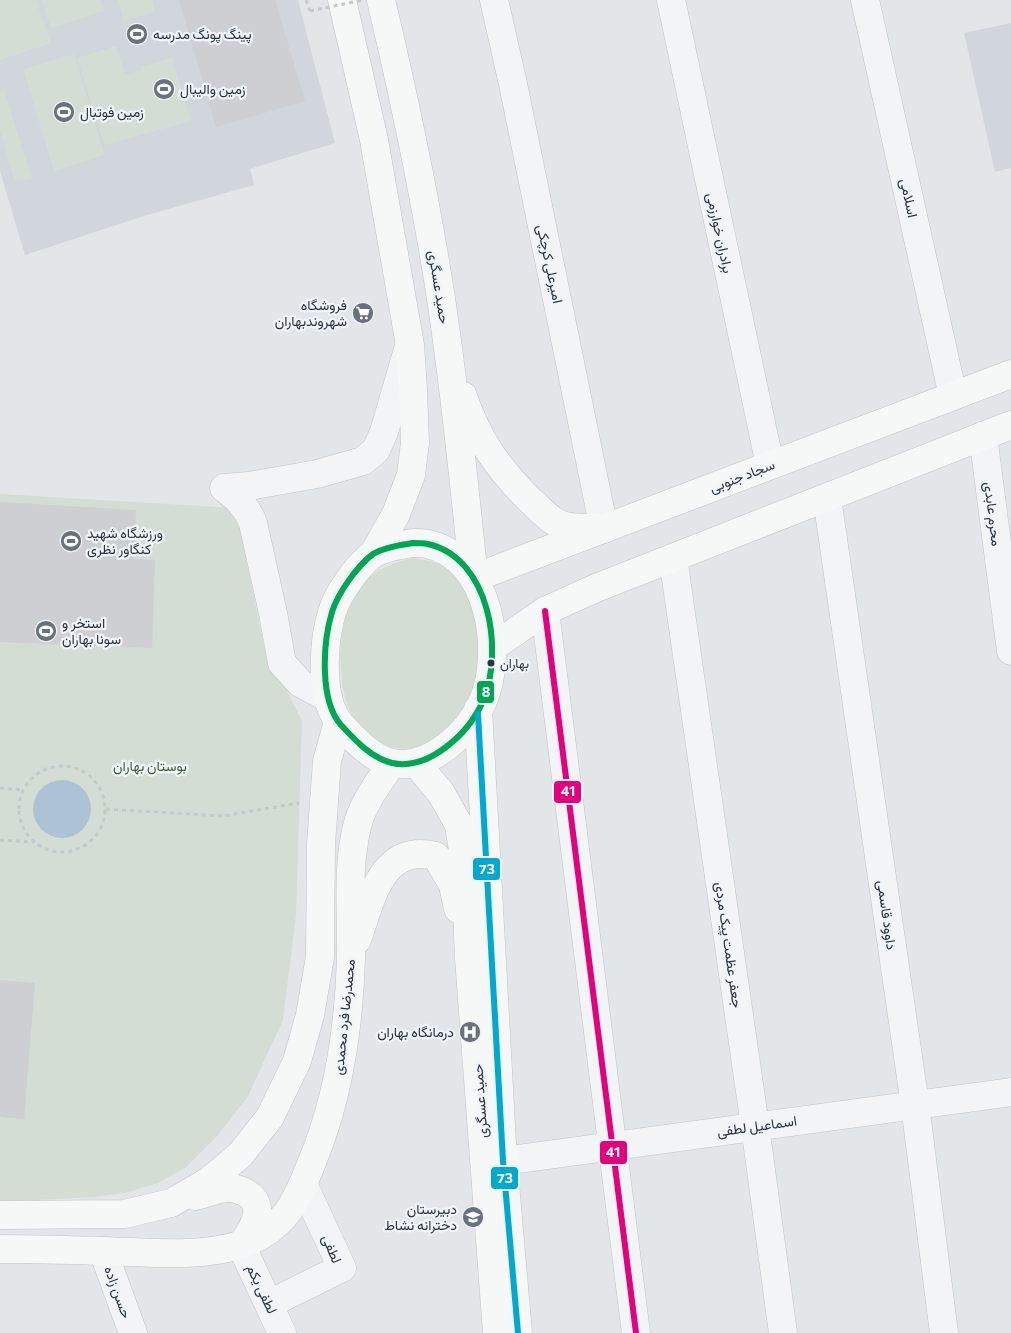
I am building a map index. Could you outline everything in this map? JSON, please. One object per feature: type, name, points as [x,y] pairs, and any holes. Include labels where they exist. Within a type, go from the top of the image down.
[{"type":"main road","points":[[171,1202],[209,1181],[240,1155],[270,1117],[298,1061],[310,1015],[320,957],[321,844],[333,710],[325,655],[332,611],[349,579],[374,554],[396,514],[411,475],[415,442],[410,345],[374,140],[342,0]]},
{"type":"main road","name":"حمید عسگری","points":[[381,0],[411,128],[432,245],[449,356],[474,578]]},
{"type":"main road","points":[[449,356],[471,420],[500,468],[516,486],[545,515],[563,525],[604,529]]},
{"type":"main road","name":"سجاد جنوبی","points":[[474,578],[1011,374]]},
{"type":"main road","points":[[493,647],[545,611],[596,588],[1011,425]]},
{"type":"main road","points":[[333,710],[355,741],[373,754],[404,763],[435,755],[449,745],[466,729],[483,702],[491,669],[493,647],[487,609],[474,578],[456,559],[445,551],[429,544],[413,543],[396,546],[374,554]]},
{"type":"main road","name":"حمید عسگری","points":[[478,709],[503,1161],[518,1333]]},
{"type":"main road","name":"حمید عسگری","points":[[404,763],[441,792],[459,825],[465,863],[469,958],[497,1333]]},
{"type":"main road","name":"محمدرضا فرد محمدی","points":[[0,1249],[163,1253],[208,1251],[242,1245],[272,1229],[291,1208],[304,1184],[322,1138],[336,1090],[343,1053],[351,957],[351,855],[358,821],[371,794],[404,763]]},
{"type":"main road","points":[[351,957],[377,884],[390,865],[407,855],[424,853],[436,856],[453,885],[469,958]]},
{"type":"main road","points":[[0,1215],[124,1214],[226,1188],[237,1189],[250,1195],[256,1206],[257,1219],[253,1231],[242,1245]]},
{"type":"street","name":"امیرعلی کرچکی","points":[[494,0],[513,84],[604,529]]},
{"type":"street","name":"برادران خوارزمی","points":[[671,0],[770,465]]},
{"type":"street","name":"اسلامی","points":[[866,0],[953,396]]},
{"type":"street","points":[[333,710],[300,683],[282,663],[273,612],[253,523],[248,510],[224,488],[249,486],[317,474],[363,461],[376,450],[384,432],[410,345]]},
{"type":"street","name":"محرم عابدی","points":[[983,436],[1011,650]]},
{"type":"street","name":"داوود قاسمی","points":[[827,498],[914,1105],[944,1333]]},
{"type":"street","name":"جعفر عظمت پیک مردی","points":[[673,558],[783,1333]]},
{"type":"street","points":[[545,611],[636,1333]]},
{"type":"street","name":"اسماعیل لطفی","points":[[503,1161],[1011,1092]]},
{"type":"street","name":"لطفی","points":[[269,1304],[342,1268],[304,1184]]},
{"type":"street","name":"لطفی یکم","points":[[242,1245],[282,1333]]},
{"type":"street","name":"حسن زاده","points":[[103,1251],[133,1333]]},
{"type":"path","points":[[306,0],[310,11],[362,0]]},
{"type":"path","points":[[58,766],[72,767],[85,772],[96,782],[103,795],[106,809],[104,823],[97,835],[87,845],[74,851],[60,852],[46,849],[34,842],[25,831],[20,818],[20,804],[24,790],[32,778],[44,770],[58,766]]},
{"type":"path","points":[[0,788],[24,790]]},
{"type":"path","points":[[106,809],[223,816],[324,798]]},
{"type":"path","points":[[0,840],[34,842]]},
{"type":"shaded area","points":[[0,0],[298,0],[335,143],[250,169],[254,185],[147,215],[25,255],[0,171]]},
{"type":"shaded area","points":[[1011,23],[1011,168],[995,172],[964,33]]},
{"type":"green space","points":[[0,0],[36,0],[51,43],[0,60]]},
{"type":"green space","points":[[42,0],[100,0],[104,11],[51,28]]},
{"type":"green space","points":[[118,0],[152,0],[155,12],[124,21]]},
{"type":"green space","points":[[116,46],[125,74],[142,70],[141,67],[172,58],[191,121],[104,145],[77,58]]},
{"type":"green space","name":"زمین فوتبال","points":[[74,54],[105,155],[54,171],[23,69]]},
{"type":"green space","points":[[4,90],[32,179],[15,181],[0,130],[0,92]]},
{"type":"green space","name":"بوستان بهاران","points":[[0,494],[236,508],[264,646],[302,721],[296,915],[283,1020],[248,1096],[218,1135],[185,1168],[158,1183],[124,1193],[96,1197],[0,1202]]},
{"type":"green space","points":[[412,558],[437,563],[455,576],[464,588],[470,601],[475,615],[480,645],[476,683],[459,716],[443,736],[434,743],[425,748],[413,750],[395,748],[379,742],[357,722],[350,711],[345,697],[341,665],[343,631],[352,600],[360,587],[377,572],[390,565]]},
{"type":"water","points":[[56,780],[68,780],[83,788],[91,803],[91,815],[83,830],[68,838],[56,838],[41,830],[33,815],[33,803],[41,788]]},
{"type":"building","points":[[179,0],[275,0],[305,101],[216,127]]},
{"type":"building","points":[[0,502],[136,510],[134,559],[155,560],[152,648],[0,642]]},
{"type":"building","points":[[0,980],[35,983],[24,1119],[0,1117]]},
{"type":"transit line","name":"8","points":[[413,543],[428,544],[449,553],[466,567],[478,587],[487,609],[492,657],[489,680],[483,701],[468,725],[446,747],[420,761],[406,764],[392,763],[377,757],[364,748],[341,725],[329,701],[326,686],[325,654],[332,612],[343,588],[373,554],[413,543]]},
{"type":"transit line","name":"41","points":[[545,611],[636,1333]]},
{"type":"transit line","name":"73","points":[[478,714],[503,1161],[518,1333]]},
{"type":"place","name":"پینگ پونگ مدرسه","points":[[137,34]]},
{"type":"place","name":"زمین والیبال","points":[[164,89]]},
{"type":"place","name":"زمین فوتبال","points":[[64,112]]},
{"type":"place","name":"فروشگاه شهروندبهاران","points":[[363,313]]},
{"type":"place","name":"ورزشگاه شهید کنگاور نظری","points":[[71,541]]},
{"type":"place","name":"استخر و سونا بهاران","points":[[46,631]]},
{"type":"place","name":"بهاران","points":[[491,663]]},
{"type":"place","name":"درمانگاه بهاران","points":[[470,1032]]},
{"type":"place","name":"دبیرستان دخترانه نشاط","points":[[473,1217]]}]
